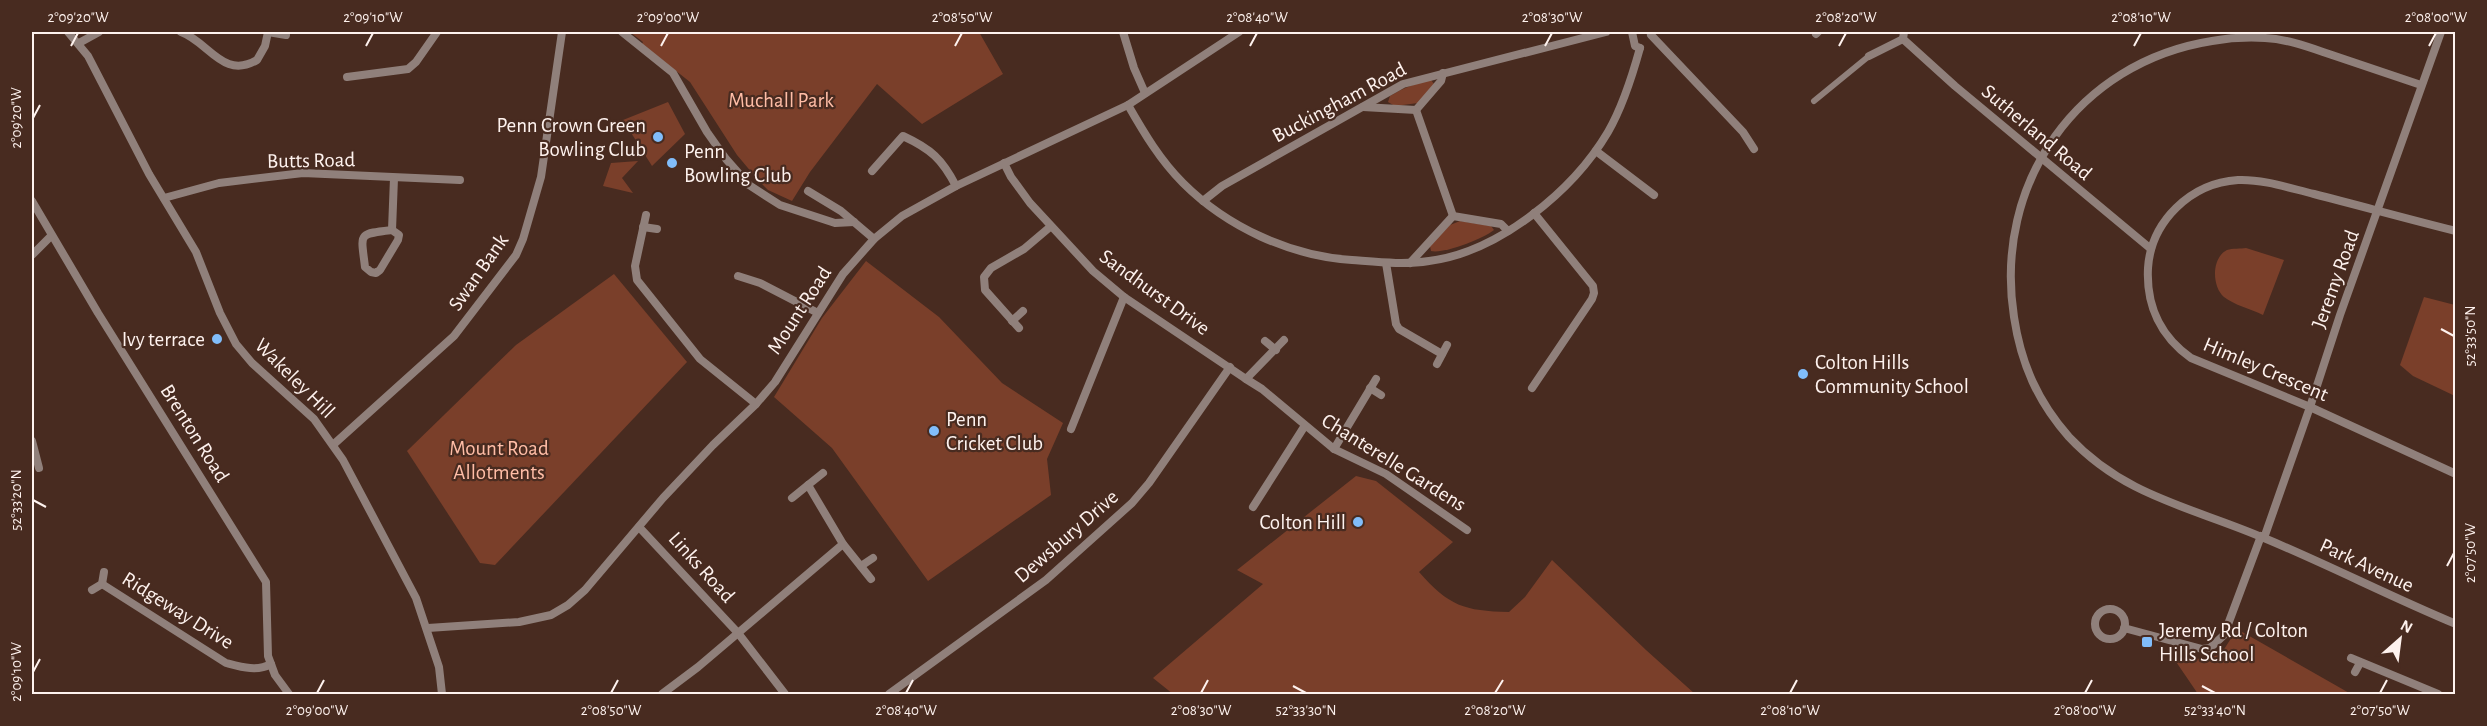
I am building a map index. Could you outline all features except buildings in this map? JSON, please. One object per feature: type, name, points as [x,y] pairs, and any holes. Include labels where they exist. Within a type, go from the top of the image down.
[{"type":"street","name":"Wakeley Hill","points":[[68,32],[88,56],[149,174],[196,252],[220,313],[236,344],[252,363],[314,419],[334,444],[401,569],[428,628],[439,667],[442,694]]},
{"type":"street","points":[[79,43],[99,32]]},
{"type":"street","points":[[181,32],[200,42],[220,62],[234,67],[257,60],[265,46],[268,32],[286,35]]},
{"type":"street","points":[[346,77],[408,69],[416,62],[437,32]]},
{"type":"street","name":"Swan Bank","points":[[334,444],[454,336],[516,255],[541,177],[562,32]]},
{"type":"street","points":[[622,32],[673,73],[707,132],[726,159],[749,185],[780,205],[836,223],[854,222]]},
{"type":"street","points":[[1123,32],[1136,75],[1145,93]]},
{"type":"street","name":"Mount Road","points":[[428,628],[519,622],[551,615],[568,605],[585,590],[712,445],[756,404],[775,382],[843,274],[874,239],[902,216],[956,186],[1128,105],[1239,32]]},
{"type":"street","name":"Buckingham Road","points":[[1203,201],[1222,186],[1403,84],[1606,32]]},
{"type":"street","points":[[1632,32],[1632,41],[1640,48],[1647,45],[1651,33],[1743,132],[1754,149]]},
{"type":"street","name":"Jeremy Road","points":[[2124,628],[2202,649],[2210,648],[2224,635],[2310,407],[2440,32]]},
{"type":"street","name":"Sutherland Road","points":[[1869,56],[1904,35],[2041,158],[2151,249]]},
{"type":"street","name":"Park Avenue","points":[[2421,85],[2287,42],[2266,38],[2213,41],[2175,49],[2129,69],[2109,82],[2072,115],[2041,158],[2025,193],[2015,225],[2010,294],[2016,335],[2026,370],[2042,403],[2076,443],[2121,480],[2150,495],[2262,537],[2456,624]]},
{"type":"street","points":[[1128,105],[1158,153],[1183,183],[1228,219],[1294,250],[1338,259],[1386,263],[1431,261],[1461,254],[1508,231],[1534,213],[1571,181],[1596,151],[1609,130],[1628,89],[1640,48]]},
{"type":"street","points":[[1814,102],[1869,56]]},
{"type":"street","points":[[1416,110],[1441,81],[1443,73]]},
{"type":"street","points":[[1363,106],[1416,110]]},
{"type":"street","points":[[1416,110],[1453,216]]},
{"type":"street","points":[[872,171],[903,136],[922,144],[943,161],[956,186]]},
{"type":"street","points":[[1596,151],[1654,195]]},
{"type":"street","name":"Sandhurst Drive","points":[[1004,163],[1020,190],[1050,227],[1093,271],[1124,297],[1246,379]]},
{"type":"street","name":"Butts Road","points":[[164,198],[219,183],[303,173],[460,180]]},
{"type":"street","points":[[392,230],[394,178]]},
{"type":"street","name":"Himley Crescent","points":[[2456,231],[2264,182],[2227,182],[2199,192],[2180,203],[2162,224],[2151,249],[2147,281],[2157,319],[2175,346],[2191,358],[2310,407],[2456,474]]},
{"type":"street","points":[[808,191],[828,203],[874,239]]},
{"type":"street","name":"Brenton Road","points":[[32,201],[51,236],[266,582],[267,651],[275,675],[289,694]]},
{"type":"street","points":[[820,218],[828,203]]},
{"type":"street","points":[[1532,388],[1592,300],[1594,293],[1593,286],[1534,213]]},
{"type":"street","points":[[646,214],[635,266],[638,280],[700,359],[756,404]]},
{"type":"street","points":[[1453,216],[1501,224],[1508,231]]},
{"type":"street","points":[[1410,263],[1453,216]]},
{"type":"street","points":[[643,227],[657,229]]},
{"type":"street","points":[[1019,328],[985,290],[984,277],[991,268],[1024,249],[1050,227]]},
{"type":"street","points":[[392,230],[399,235],[396,246],[380,270],[376,273],[371,272],[365,267],[363,236],[392,230]]},
{"type":"street","points":[[32,255],[51,236]]},
{"type":"street","points":[[1386,263],[1396,324],[1400,329],[1442,354]]},
{"type":"street","points":[[738,276],[760,283],[819,313]]},
{"type":"street","points":[[1071,429],[1124,297]]},
{"type":"street","points":[[1012,321],[1023,311]]},
{"type":"street","points":[[1246,379],[1284,340]]},
{"type":"street","points":[[1265,341],[1276,350]]},
{"type":"street","points":[[1437,364],[1447,345]]},
{"type":"street","name":"Dewsbury Drive","points":[[889,694],[1046,580],[1132,503],[1230,368]]},
{"type":"street","name":"Chanterelle Gardens","points":[[1246,379],[1262,389],[1304,427],[1334,449],[1386,474],[1467,530]]},
{"type":"street","points":[[1334,449],[1376,379]]},
{"type":"street","points":[[1370,388],[1381,395]]},
{"type":"street","points":[[1253,507],[1304,427]]},
{"type":"street","points":[[32,441],[39,468]]},
{"type":"street","points":[[792,498],[823,473]]},
{"type":"street","points":[[808,485],[843,544],[871,579]]},
{"type":"street","name":"Links Road","points":[[639,527],[738,633]]},
{"type":"street","name":"Links Road","points":[[662,694],[843,544]]},
{"type":"street","points":[[861,566],[873,558]]},
{"type":"street","name":"Ridgeway Drive","points":[[92,590],[102,584],[104,572]]},
{"type":"street","name":"Ridgeway Drive","points":[[102,584],[226,663],[242,668],[263,668],[271,664]]},
{"type":"street","points":[[2106,609],[2118,611],[2125,622],[2124,628],[2118,637],[2113,639],[2102,637],[2095,628],[2096,618],[2106,609]]},
{"type":"street","points":[[738,633],[785,694]]},
{"type":"street","points":[[2351,658],[2438,694]]},
{"type":"street","points":[[2355,672],[2360,663]]},
{"type":"green space","name":"Muchall Park","points":[[630,32],[979,32],[1003,74],[922,124],[877,84],[810,172],[792,201],[768,190],[758,180],[737,155],[690,82]]},
{"type":"green space","points":[[1431,80],[1434,84],[1418,103],[1395,106],[1388,102],[1390,96],[1415,84]]},
{"type":"green space","name":"Penn Crown Green Bowling Club","points":[[668,102],[685,134],[652,166],[623,120]]},
{"type":"green space","points":[[638,161],[622,178],[633,193],[603,186],[611,163]]},
{"type":"green space","points":[[1460,221],[1491,226],[1494,230],[1463,245],[1431,251],[1430,246],[1450,225]]},
{"type":"green space","points":[[2246,248],[2284,260],[2263,315],[2228,300],[2220,292],[2215,280],[2216,266],[2222,254],[2229,249]]},
{"type":"green space","points":[[866,261],[939,317],[1002,383],[1063,423],[1047,459],[1051,495],[928,581],[832,448],[774,397],[822,318]]},
{"type":"green space","name":"Mount Road Allotments","points":[[614,274],[687,362],[495,565],[480,563],[407,451],[516,345]]},
{"type":"green space","points":[[2424,297],[2455,305],[2455,396],[2413,376],[2400,365]]},
{"type":"green space","points":[[1356,476],[1376,481],[1453,542],[1419,572],[1449,599],[1469,608],[1509,612],[1525,597],[1552,560],[1695,694],[1173,694],[1153,678],[1263,584],[1237,570]]},
{"type":"green space","points":[[2237,629],[2351,694],[2198,694],[2168,650],[2203,660],[2221,654]]},
{"type":"place","name":"Penn Crown Green Bowling Club","points":[[658,137]]},
{"type":"place","name":"Penn Bowling Club","points":[[672,163]]},
{"type":"place","name":"Ivy terrace","points":[[217,339]]},
{"type":"place","name":"Colton Hills Community School","points":[[1803,374]]},
{"type":"place","name":"Penn Cricket Club","points":[[934,431]]},
{"type":"place","name":"Colton Hill","points":[[1358,522]]},
{"type":"place","name":"Jeremy Rd / Colton Hills School","points":[[2147,642]]}]
